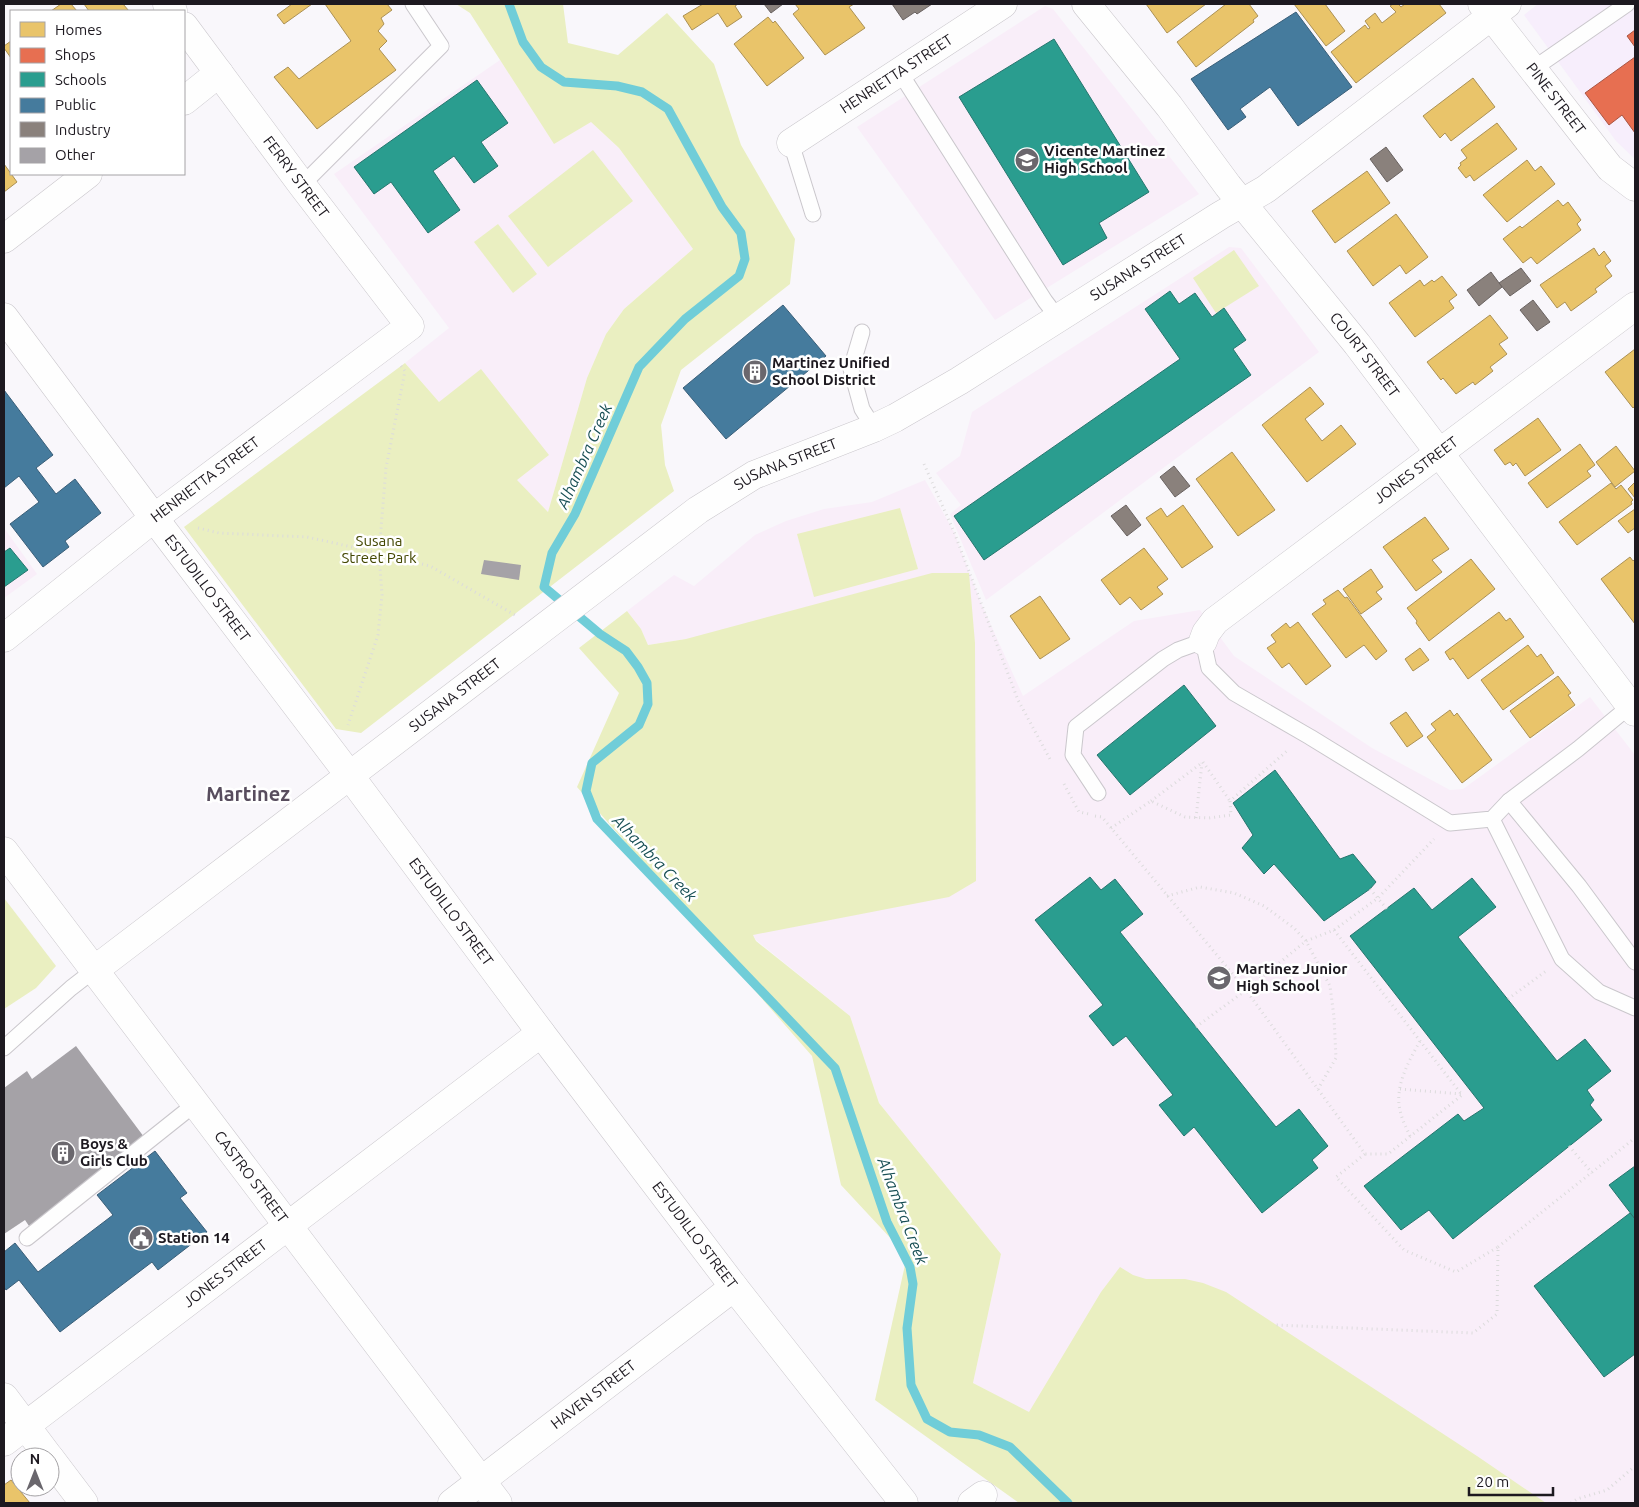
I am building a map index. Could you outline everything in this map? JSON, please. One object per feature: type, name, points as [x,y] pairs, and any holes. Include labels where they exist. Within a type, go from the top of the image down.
[{"type":"street","name":"HENRIETTA STREET","points":[[791,143],[899,70],[1003,4]]},
{"type":"street","name":"COURT STREET","points":[[1086,4],[1169,106],[1242,203],[1357,344],[1634,707]]},
{"type":"street","name":"SUSANA STREET","points":[[93,971],[698,510],[754,475],[874,428],[959,380],[1276,182],[1494,8]]},
{"type":"street","name":"PINE STREET","points":[[1494,8],[1533,69],[1610,168],[1635,187]]},
{"type":"street","name":"FERRY STREET","points":[[185,28],[410,326]]},
{"type":"street","points":[[185,100],[219,73]]},
{"type":"street","points":[[4,238],[87,175]]},
{"type":"street","name":"JONES STREET","points":[[1203,641],[1206,633],[1215,621],[1635,306]]},
{"type":"street","name":"ESTUDILLO STREET","points":[[4,317],[350,776],[541,1034],[734,1287],[904,1503]]},
{"type":"street","name":"HENRIETTA STREET","points":[[4,638],[154,518],[410,326]]},
{"type":"street","name":"CASTRO STREET","points":[[4,852],[498,1503]]},
{"type":"street","name":"JONES STREET","points":[[4,1442],[541,1034]]},
{"type":"street","name":"HAVEN STREET","points":[[452,1503],[734,1287]]},
{"type":"street","points":[[4,1397],[42,1447]]},
{"type":"street","points":[[60,1471],[84,1503]]},
{"type":"lane","points":[[302,185],[441,46],[413,4]]},
{"type":"lane","points":[[1533,69],[1627,4]]},
{"type":"lane","points":[[899,70],[1045,301],[1058,318]]},
{"type":"lane","points":[[791,143],[813,214]]},
{"type":"lane","points":[[862,332],[851,368],[862,409],[874,428]]},
{"type":"lane","points":[[1098,793],[1073,755],[1076,727],[1163,659],[1178,650],[1203,641],[1209,668],[1234,693],[1450,823],[1492,819],[1509,801],[1634,707]]},
{"type":"lane","points":[[1509,801],[1579,886],[1635,962]]},
{"type":"lane","points":[[1492,819],[1562,959],[1599,992],[1635,1008]]},
{"type":"lane","points":[[4,1048],[71,988],[93,971]]},
{"type":"lane","points":[[27,1238],[195,1104]]},
{"type":"path","points":[[348,733],[348,724],[378,635],[382,595],[379,553],[386,468],[405,371],[398,362]]},
{"type":"path","points":[[924,464],[954,532],[1018,700],[1052,763]]},
{"type":"path","points":[[197,528],[219,533],[307,537],[430,566],[518,616]]},
{"type":"path","points":[[1230,801],[1288,750]]},
{"type":"path","points":[[1151,801],[1185,817],[1209,818],[1231,815],[1230,801],[1202,762]]},
{"type":"path","points":[[1111,828],[1151,801],[1202,762]]},
{"type":"path","points":[[1196,818],[1202,762]]},
{"type":"path","points":[[1061,780],[1079,812],[1102,817],[1246,990],[1366,1154]]},
{"type":"path","points":[[1196,1028],[1306,941],[1334,930],[1378,898],[1436,837]]},
{"type":"path","points":[[1167,896],[1200,887],[1234,893],[1264,906],[1294,928],[1306,941],[1330,986],[1334,1017],[1336,1058],[1318,1088]]},
{"type":"path","points":[[1370,889],[1387,908]]},
{"type":"path","points":[[1334,930],[1462,1094]]},
{"type":"path","points":[[1508,999],[1547,970]]},
{"type":"path","points":[[1410,1136],[1400,1113],[1400,1089],[1405,1070],[1420,1041]]},
{"type":"path","points":[[1400,1089],[1462,1094]]},
{"type":"path","points":[[1462,1094],[1388,1154],[1366,1154],[1336,1177],[1404,1250],[1456,1272],[1498,1247],[1635,1138]]},
{"type":"path","points":[[1569,1146],[1592,1173]]},
{"type":"path","points":[[1276,1324],[1473,1333],[1496,1314],[1498,1247]]},
{"type":"path","points":[[1571,1503],[1608,1490],[1635,1466]]},
{"type":"shaded area","points":[[1538,4],[1635,4],[1635,159],[1616,141],[1524,15]]},
{"type":"shaded area","name":"Vicente Martinez High School","points":[[1045,6],[1053,9],[1199,194],[995,320],[857,127]]},
{"type":"shaded area","points":[[500,60],[554,143],[590,121],[619,148],[693,249],[624,309],[606,334],[587,378],[548,512],[439,402],[405,363],[449,328],[334,174]]},
{"type":"shaded area","points":[[1229,247],[1241,248],[1319,352],[986,600],[950,514],[961,505],[936,473],[960,456],[972,412]]},
{"type":"shaded area","name":"Martinez Junior High School","points":[[925,480],[954,532],[981,603],[1023,696],[1134,621],[1200,610],[1234,656],[1372,748],[1450,790],[1463,789],[1590,697],[1635,755],[1635,1503],[1201,1503],[973,1383],[1001,1254],[879,1103],[850,1016],[756,940],[753,935],[686,639],[648,645],[641,629],[627,611],[674,575],[694,586],[755,535],[786,521],[824,509],[872,502]]},
{"type":"shaded area","points":[[4,528],[37,574],[4,598]]},
{"type":"green space","name":"Susana Street Park","points":[[456,4],[563,4],[568,43],[618,55],[667,13],[714,64],[741,145],[795,239],[790,284],[681,370],[661,425],[665,465],[674,491],[361,733],[336,729],[184,527],[405,363],[439,402],[481,369],[549,455],[517,480],[548,512],[587,378],[606,334],[624,309],[693,249],[619,148],[591,122],[554,144],[470,13]]},
{"type":"green space","points":[[593,150],[633,201],[548,267],[508,216]]},
{"type":"green space","points":[[498,224],[537,274],[513,293],[474,242]]},
{"type":"green space","points":[[1234,250],[1259,286],[1216,313],[1193,278]]},
{"type":"green space","points":[[900,508],[918,569],[814,597],[797,534]]},
{"type":"green space","points":[[932,573],[969,573],[975,643],[976,881],[949,897],[753,935],[756,941],[850,1016],[879,1103],[1001,1254],[973,1383],[1029,1412],[1101,1292],[1120,1267],[1133,1275],[1146,1279],[1185,1279],[1203,1283],[1226,1292],[1546,1503],[1019,1503],[875,1400],[907,1256],[841,1185],[812,1056],[577,787],[619,693],[579,648],[627,611],[641,629],[648,645],[686,639]]},
{"type":"green space","points":[[4,898],[56,966],[36,988],[4,1009]]},
{"type":"building: Homes","points":[[61,4],[71,4],[76,10],[52,10]]},
{"type":"building: Homes","points":[[84,4],[123,4],[128,10],[88,10]]},
{"type":"building: Homes","points":[[292,4],[312,4],[284,24],[277,15]]},
{"type":"building: Homes","points":[[325,4],[387,4],[392,10],[381,18],[384,24],[378,31],[387,41],[379,49],[396,70],[317,129],[274,77],[288,67],[299,79],[351,41]]},
{"type":"building: Homes","points":[[703,4],[738,4],[735,6],[742,17],[727,27],[718,13],[692,30],[683,16]]},
{"type":"building: Homes","points":[[795,4],[854,4],[849,7],[865,28],[825,55],[793,14],[799,9]]},
{"type":"building: Homes","points":[[1146,4],[1206,4],[1167,33]]},
{"type":"building: Homes","points":[[1226,4],[1249,4],[1258,16],[1253,20],[1254,22],[1196,67],[1177,42]]},
{"type":"building: Homes","points":[[1294,4],[1325,4],[1345,31],[1326,46]]},
{"type":"building: Homes","points":[[1398,4],[1401,7],[1405,4],[1439,4],[1446,13],[1356,83],[1331,52],[1365,25],[1368,29],[1370,28],[1365,21],[1375,13],[1382,23],[1396,12],[1390,6]]},
{"type":"building: Homes","points":[[768,17],[773,23],[775,21],[804,58],[767,86],[734,44]]},
{"type":"building: Homes","points":[[10,42],[10,57],[4,48]]},
{"type":"building: Homes","points":[[1473,78],[1495,107],[1451,141],[1445,133],[1440,138],[1423,116]]},
{"type":"building: Homes","points":[[1497,123],[1517,149],[1474,181],[1470,175],[1466,178],[1458,168],[1461,165],[1460,163],[1467,158],[1461,150]]},
{"type":"building: Homes","points":[[1527,160],[1535,171],[1541,166],[1555,184],[1507,222],[1483,195]]},
{"type":"building: Homes","points":[[4,164],[10,175],[17,182],[4,192]]},
{"type":"building: Homes","points":[[1367,171],[1390,203],[1335,243],[1312,211]]},
{"type":"building: Homes","points":[[1558,200],[1563,206],[1568,202],[1581,220],[1577,224],[1581,230],[1537,264],[1531,257],[1523,263],[1503,239],[1520,226],[1522,228]]},
{"type":"building: Homes","points":[[1396,214],[1428,257],[1406,274],[1400,265],[1373,286],[1347,251]]},
{"type":"building: Homes","points":[[1594,248],[1599,256],[1604,251],[1611,261],[1605,266],[1612,276],[1595,289],[1597,292],[1571,311],[1565,302],[1557,308],[1540,285]]},
{"type":"building: Homes","points":[[1442,276],[1457,295],[1449,301],[1454,308],[1415,337],[1389,303],[1420,280],[1424,286]]},
{"type":"building: Homes","points":[[1490,315],[1508,338],[1499,344],[1507,354],[1490,367],[1493,371],[1475,385],[1473,382],[1456,394],[1443,378],[1441,380],[1427,362]]},
{"type":"building: Homes","points":[[1635,349],[1635,406],[1633,408],[1605,372]]},
{"type":"building: Homes","points":[[1310,387],[1324,404],[1305,419],[1322,441],[1341,425],[1356,444],[1307,482],[1262,425]]},
{"type":"building: Homes","points":[[1538,418],[1561,450],[1525,476],[1516,463],[1513,466],[1510,462],[1505,465],[1494,450]]},
{"type":"building: Homes","points":[[1580,444],[1595,465],[1587,471],[1591,476],[1547,508],[1528,483]]},
{"type":"building: Homes","points":[[1616,446],[1635,471],[1615,487],[1596,462]]},
{"type":"building: Homes","points":[[1232,452],[1275,510],[1238,536],[1196,479]]},
{"type":"building: Homes","points":[[1635,482],[1635,498],[1628,489]]},
{"type":"building: Homes","points":[[1611,483],[1616,489],[1621,485],[1633,500],[1632,504],[1577,545],[1559,522]]},
{"type":"building: Homes","points":[[1183,505],[1213,547],[1182,568],[1146,518],[1161,508],[1167,517]]},
{"type":"building: Homes","points":[[1635,509],[1635,528],[1628,533],[1618,521]]},
{"type":"building: Homes","points":[[1425,517],[1449,549],[1432,560],[1442,572],[1416,591],[1383,547]]},
{"type":"building: Homes","points":[[1144,548],[1168,579],[1157,587],[1163,594],[1141,610],[1130,597],[1120,605],[1101,580]]},
{"type":"building: Homes","points":[[1630,557],[1633,561],[1635,559],[1635,624],[1601,579]]},
{"type":"building: Homes","points":[[1471,559],[1495,589],[1429,641],[1407,608]]},
{"type":"building: Homes","points":[[1371,569],[1383,587],[1376,592],[1382,599],[1361,614],[1343,589]]},
{"type":"building: Homes","points":[[1338,590],[1345,598],[1347,597],[1387,651],[1376,660],[1364,645],[1346,658],[1312,614],[1326,604],[1323,600]]},
{"type":"building: Homes","points":[[1040,596],[1070,639],[1040,659],[1010,616]]},
{"type":"building: Homes","points":[[1499,612],[1506,621],[1510,618],[1524,637],[1468,679],[1453,658],[1450,660],[1445,652]]},
{"type":"building: Homes","points":[[1298,622],[1331,666],[1306,685],[1289,663],[1282,668],[1267,648],[1276,642],[1271,635],[1286,623],[1290,628]]},
{"type":"building: Homes","points":[[1528,645],[1537,657],[1541,654],[1554,673],[1503,710],[1481,680]]},
{"type":"building: Homes","points":[[1420,648],[1429,660],[1413,671],[1405,659]]},
{"type":"building: Homes","points":[[1558,676],[1571,693],[1568,695],[1575,705],[1530,738],[1510,711]]},
{"type":"building: Homes","points":[[1450,710],[1454,716],[1457,713],[1492,760],[1462,783],[1427,737],[1436,730],[1431,724]]},
{"type":"building: Homes","points":[[1406,712],[1423,736],[1407,747],[1390,723]]},
{"type":"building: Homes","points":[[10,1481],[10,1497],[25,1497],[30,1503],[4,1503],[4,1485]]},
{"type":"building: Shops","points":[[1635,30],[1635,47],[1627,36]]},
{"type":"building: Shops","points":[[1635,57],[1635,133],[1622,115],[1609,125],[1585,93]]},
{"type":"building: Schools","points":[[1054,39],[1149,192],[1099,223],[1107,238],[1063,265],[959,97]]},
{"type":"building: Schools","points":[[477,80],[508,123],[481,142],[498,166],[474,183],[454,156],[433,171],[460,210],[428,233],[391,182],[374,194],[354,167]]},
{"type":"building: Schools","points":[[1170,291],[1179,304],[1195,293],[1212,317],[1224,308],[1246,340],[1233,349],[1251,375],[984,560],[954,516],[1180,359],[1145,309]]},
{"type":"building: Schools","points":[[10,548],[28,570],[4,587],[4,552]]},
{"type":"building: Schools","points":[[1184,685],[1216,726],[1130,795],[1097,755]]},
{"type":"building: Schools","points":[[1275,770],[1340,859],[1353,854],[1376,882],[1370,889],[1324,921],[1274,864],[1264,874],[1242,848],[1253,835],[1233,803]]},
{"type":"building: Schools","points":[[1090,877],[1101,890],[1115,879],[1143,914],[1120,932],[1276,1127],[1299,1109],[1328,1146],[1312,1160],[1318,1168],[1262,1213],[1194,1127],[1184,1136],[1159,1105],[1173,1095],[1126,1036],[1113,1046],[1089,1016],[1103,1005],[1035,920]]},
{"type":"building: Schools","points":[[1472,878],[1496,907],[1458,937],[1557,1061],[1585,1039],[1611,1071],[1587,1090],[1594,1100],[1590,1105],[1602,1120],[1453,1239],[1429,1210],[1401,1230],[1364,1186],[1458,1114],[1464,1121],[1484,1108],[1350,936],[1414,888],[1432,910]]},
{"type":"building: Schools","points":[[1635,1166],[1635,1219],[1609,1185]]},
{"type":"building: Schools","points":[[1630,1213],[1635,1219],[1635,1354],[1604,1377],[1534,1286]]},
{"type":"building: Public","points":[[1296,12],[1352,87],[1298,126],[1270,87],[1240,109],[1246,117],[1228,130],[1191,79]]},
{"type":"building: Public","name":"Martinez Unified School District","points":[[783,305],[826,356],[726,439],[683,388]]},
{"type":"building: Public","points":[[4,390],[53,455],[36,468],[56,494],[75,479],[101,513],[65,541],[69,547],[43,567],[10,524],[39,502],[19,476],[4,488]]},
{"type":"building: Public","name":"Station 14","points":[[155,1151],[187,1193],[180,1198],[207,1232],[158,1270],[152,1262],[60,1332],[19,1280],[6,1290],[4,1287],[4,1252],[15,1243],[38,1272],[113,1215],[97,1195]]},
{"type":"building: Industry","points":[[764,4],[783,4],[771,13]]},
{"type":"building: Industry","points":[[892,4],[932,4],[917,14],[915,12],[903,20]]},
{"type":"building: Industry","points":[[1386,147],[1403,170],[1387,182],[1370,159]]},
{"type":"building: Industry","points":[[1521,268],[1531,281],[1510,296],[1499,283]]},
{"type":"building: Industry","points":[[1491,272],[1502,287],[1479,306],[1467,290]]},
{"type":"building: Industry","points":[[1533,300],[1550,322],[1537,331],[1520,310]]},
{"type":"building: Industry","points":[[1174,466],[1190,486],[1175,497],[1160,477]]},
{"type":"building: Industry","points":[[1126,505],[1141,525],[1127,536],[1111,516]]},
{"type":"building: Other","points":[[484,560],[521,565],[519,580],[481,574]]},
{"type":"building: Other","name":"Boys & Girls Club","points":[[76,1046],[144,1137],[101,1168],[104,1172],[29,1226],[25,1220],[4,1234],[4,1088],[27,1071],[32,1079]]},
{"type":"waterway","name":"Alhambra Creek","points":[[509,4],[523,42],[541,67],[564,82],[617,86],[642,92],[668,109],[722,207],[741,233],[745,259],[739,276],[685,319],[639,367],[575,514],[552,553],[544,587],[600,634],[626,651],[647,683],[648,704],[639,725],[592,763],[586,791],[597,819],[835,1068],[887,1222],[910,1267],[913,1284],[907,1328],[911,1385],[927,1419],[950,1432],[979,1435],[1010,1447],[1068,1503]]},
{"type":"place","name":"Vicente Martinez High School","points":[[1027,160]]},
{"type":"place","name":"Martinez Unified School District","points":[[755,372]]},
{"type":"place","name":"Martinez Junior High School","points":[[1219,978]]},
{"type":"place","name":"Boys & Girls Club","points":[[63,1153]]},
{"type":"place","name":"Station 14","points":[[141,1238]]},
{"type":"district","name":"Martinez","points":[[248,794]]}]
